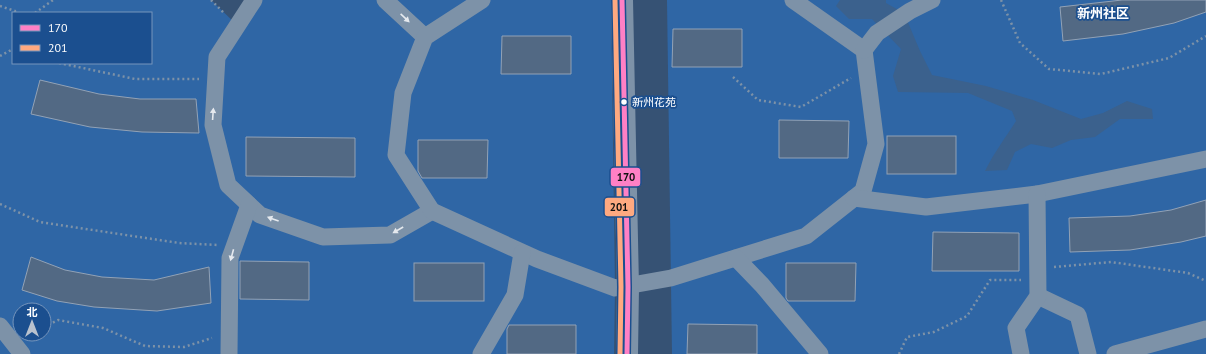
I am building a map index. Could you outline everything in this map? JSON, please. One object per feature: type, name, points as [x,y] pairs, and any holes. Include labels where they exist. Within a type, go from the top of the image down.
[{"type":"street","points":[[254,0],[217,57],[212,125],[228,185],[260,215],[323,237],[390,235],[432,211]]},
{"type":"street","points":[[386,0],[426,37]]},
{"type":"street","points":[[482,0],[426,37],[403,93],[396,154],[432,211],[522,253],[615,288],[628,287],[671,278],[806,236],[863,191],[876,144],[864,50],[793,0]]},
{"type":"street","points":[[622,0],[628,287],[627,354]]},
{"type":"street","points":[[864,50],[877,33],[910,11],[932,0]]},
{"type":"street","points":[[854,198],[926,207],[1037,194],[1206,159]]},
{"type":"street","points":[[1021,354],[1016,328],[1038,281],[1037,194]]},
{"type":"street","points":[[229,354],[230,258],[249,205]]},
{"type":"street","points":[[481,354],[515,295],[522,253]]},
{"type":"street","points":[[736,258],[762,285],[820,354]]},
{"type":"street","points":[[1038,281],[1078,315],[1088,354]]},
{"type":"street","points":[[0,326],[22,354]]},
{"type":"street","points":[[1114,354],[1206,329]]},
{"type":"path","points":[[35,12],[53,0]]},
{"type":"path","points":[[1001,0],[1020,43],[1048,69],[1101,74],[1169,58],[1206,36]]},
{"type":"path","points":[[0,6],[15,12]]},
{"type":"path","points":[[0,56],[12,50]]},
{"type":"path","points":[[64,64],[135,79],[216,78]]},
{"type":"path","points":[[733,77],[758,100],[801,107],[867,69]]},
{"type":"path","points":[[0,204],[40,222],[179,243],[234,246]]},
{"type":"path","points":[[899,354],[907,337],[934,332],[967,316],[990,280],[1038,281],[1111,262],[1188,273],[1206,281]]},
{"type":"path","points":[[52,323],[58,320],[102,328],[146,346],[184,346],[229,333]]},
{"type":"shaded area","points":[[0,0],[211,0],[237,25],[254,0],[611,0],[615,288],[614,354],[0,354]]},
{"type":"shaded area","points":[[667,0],[1206,0],[1206,354],[672,354]]},
{"type":"shaded area","points":[[840,0],[886,0],[886,3],[904,13],[932,75],[986,86],[1033,100],[1081,119],[1103,113],[1127,101],[1152,109],[1153,119],[1120,119],[1095,137],[1071,140],[1052,148],[1031,144],[1015,152],[1007,170],[985,171],[1016,121],[1012,111],[968,93],[898,92],[893,76],[901,49],[872,19],[849,19],[836,6]]},
{"type":"building","points":[[1122,0],[1206,0],[1206,12],[1174,23],[1123,34],[1063,41],[1060,7]]},
{"type":"building","points":[[673,29],[742,29],[742,67],[672,67]]},
{"type":"building","points":[[502,36],[571,36],[571,74],[501,74]]},
{"type":"building","points":[[40,80],[99,94],[140,99],[196,99],[199,133],[142,132],[90,127],[31,114]]},
{"type":"building","points":[[779,120],[849,121],[848,158],[779,158]]},
{"type":"building","points":[[887,136],[956,136],[956,174],[887,174]]},
{"type":"building","points":[[246,137],[355,138],[355,177],[246,176]]},
{"type":"building","points":[[418,140],[488,140],[487,178],[422,178],[418,171]]},
{"type":"building","points":[[1206,200],[1206,236],[1181,242],[1130,250],[1070,252],[1069,218],[1130,216],[1171,210]]},
{"type":"building","points":[[933,232],[1019,233],[1019,271],[932,271]]},
{"type":"building","points":[[31,257],[65,270],[102,277],[154,280],[209,267],[211,303],[157,311],[94,307],[57,301],[22,290]]},
{"type":"building","points":[[240,261],[309,262],[309,300],[240,299]]},
{"type":"building","points":[[414,263],[484,263],[484,301],[414,301]]},
{"type":"building","points":[[786,263],[856,263],[855,301],[788,301],[786,298]]},
{"type":"building","points":[[688,324],[757,325],[757,354],[687,354]]},
{"type":"building","points":[[509,325],[576,325],[576,354],[507,354],[507,329]]},
{"type":"transit line","name":"201","points":[[615,0],[621,287],[620,354]]},
{"type":"transit line","name":"170","points":[[622,0],[628,287],[627,354]]},
{"type":"place","name":"新州花苑","points":[[624,102]]},
{"type":"district","name":"新州社区","points":[[1103,13]]}]
